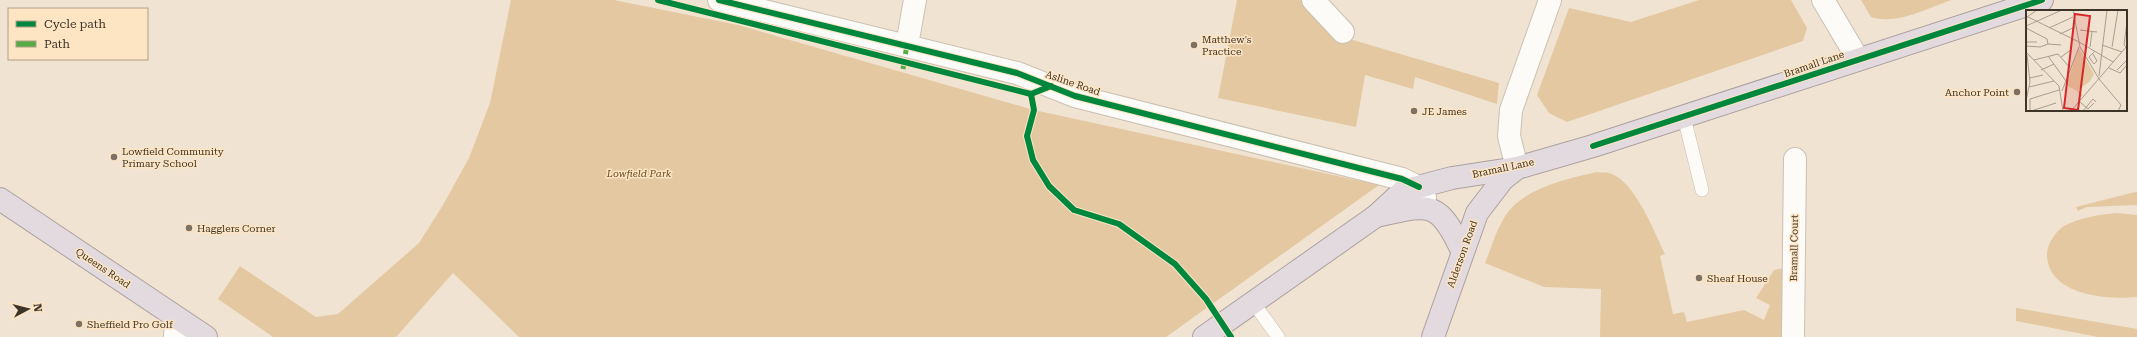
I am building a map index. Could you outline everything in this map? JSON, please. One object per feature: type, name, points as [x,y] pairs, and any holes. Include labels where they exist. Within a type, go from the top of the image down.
[{"type":"highway","name":"Bramall Lane","points":[[1204,337],[1376,216],[1403,191],[1452,178],[1517,168],[1684,117],[2042,0]]},
{"type":"highway","name":"Alderson Road","points":[[1432,337],[1477,213],[1503,179],[1517,168]]},
{"type":"highway","name":"Queens Road","points":[[0,199],[176,327],[206,337]]},
{"type":"highway","points":[[1376,216],[1415,209],[1429,209],[1447,221],[1462,251]]},
{"type":"street","name":"Asline Road","points":[[719,0],[1017,73],[1075,96],[1402,179],[1419,187]]},
{"type":"street","points":[[907,45],[915,0]]},
{"type":"street","points":[[1313,0],[1343,32]]},
{"type":"street","points":[[1517,168],[1509,136],[1511,110],[1550,0]]},
{"type":"street","points":[[1823,0],[1858,59]]},
{"type":"street","name":"Bramall Court","points":[[1793,337],[1795,159]]},
{"type":"street","points":[[1419,187],[1429,209]]},
{"type":"lane","points":[[1684,117],[1702,190]]},
{"type":"lane","points":[[1253,302],[1278,337]]},
{"type":"green space","name":"Lowfield Park","points":[[511,0],[614,0],[738,25],[1034,110],[1379,185],[1166,337],[519,337],[453,273],[396,337],[273,337],[218,299],[240,266],[316,317],[338,314],[419,243],[443,205],[469,158],[490,103]]},
{"type":"green space","points":[[1237,0],[1303,0],[1336,35],[1499,83],[1497,104],[1415,77],[1413,89],[1365,75],[1356,127],[1218,98]]},
{"type":"green space","points":[[1699,0],[1791,0],[1807,28],[1803,41],[1567,122],[1549,113],[1537,95],[1569,8],[1631,22]]},
{"type":"green space","points":[[1861,0],[1951,0],[1901,18],[1881,19],[1871,17]]},
{"type":"green space","points":[[1597,172],[1609,173],[1618,178],[1627,186],[1643,208],[1665,254],[1660,256],[1673,314],[1684,312],[1687,322],[1744,310],[1764,320],[1770,305],[1756,298],[1774,270],[1789,267],[1788,337],[1600,337],[1601,289],[1544,287],[1485,263],[1500,225],[1510,209],[1520,200],[1544,187],[1571,178]]},
{"type":"green space","points":[[2137,192],[2137,205],[2087,207],[2078,211],[2076,207]]},
{"type":"green space","points":[[2117,213],[2137,215],[2137,297],[2124,298],[2095,296],[2080,292],[2067,286],[2057,278],[2050,268],[2047,250],[2052,238],[2064,226],[2083,218]]},
{"type":"green space","points":[[2016,308],[2137,329],[2137,337],[2098,337],[2016,321]]},
{"type":"marked path","points":[[903,69],[907,45]]},
{"type":"cycle path","points":[[658,0],[1031,94],[1051,86]]},
{"type":"cycle path","points":[[719,0],[1017,73],[1075,96],[1402,179],[1419,187]]},
{"type":"cycle path","points":[[1593,146],[2042,0]]},
{"type":"cycle path","points":[[1031,94],[1034,110],[1027,136],[1033,160],[1049,186],[1074,210],[1119,224],[1175,264],[1206,299],[1231,337]]},
{"type":"place","name":"Matthew's Practice","points":[[1194,45]]},
{"type":"place","name":"Anchor Point","points":[[2017,92]]},
{"type":"place","name":"JE James","points":[[1414,111]]},
{"type":"place","name":"Lowfield Community Primary School","points":[[114,157]]},
{"type":"place","name":"Hagglers Corner","points":[[189,228]]},
{"type":"place","name":"Sheaf House","points":[[1699,278]]},
{"type":"place","name":"Sheffield Pro Golf","points":[[79,324]]}]
